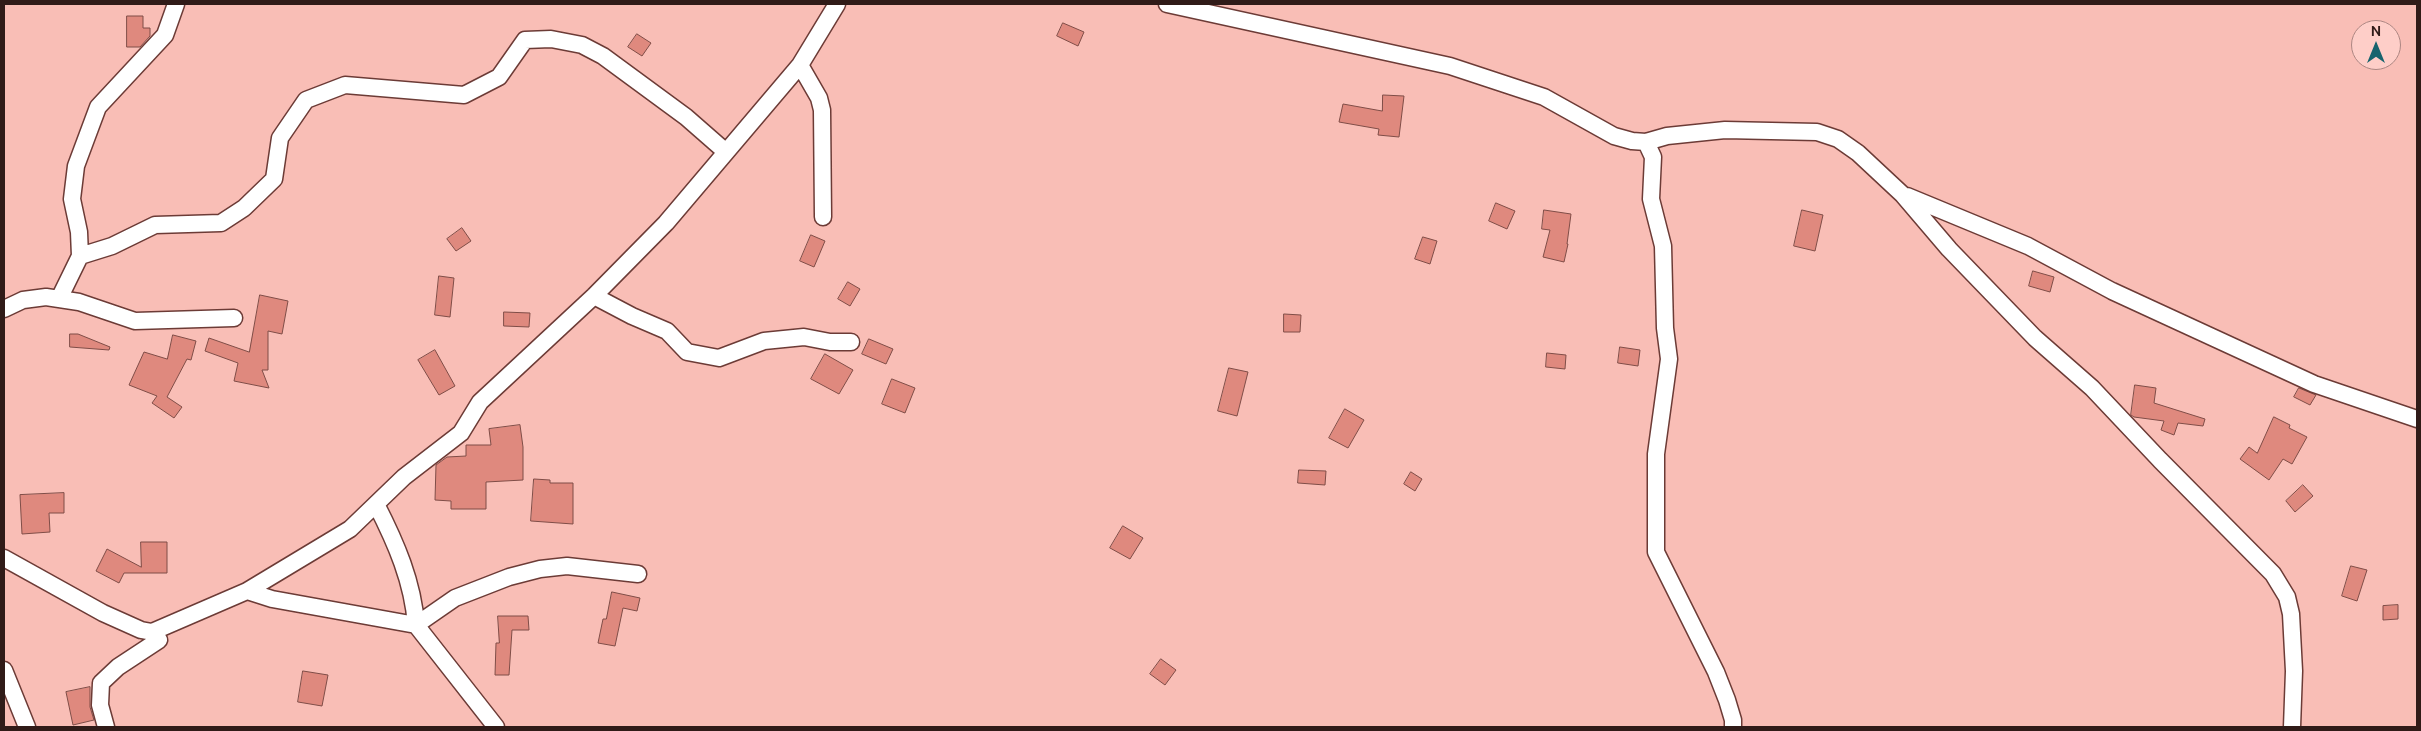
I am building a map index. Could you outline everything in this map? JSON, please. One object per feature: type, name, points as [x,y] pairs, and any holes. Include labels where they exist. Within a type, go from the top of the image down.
[{"type":"street","points":[[59,299],[80,256],[79,232],[72,199],[76,166],[98,107],[165,35],[176,4]]},
{"type":"street","points":[[4,558],[103,613],[141,630],[152,632],[247,591],[350,529],[404,477],[461,433],[480,402],[594,296],[666,223],[800,65],[837,4]]},
{"type":"street","points":[[1167,4],[1299,31],[1450,66],[1544,97],[1614,136],[1646,142],[1667,136],[1725,130],[1817,132],[1838,139],[1858,153],[1903,194],[1949,249],[2035,338],[2092,388],[2273,574],[2287,597],[2292,614],[2294,671],[2292,727]]},
{"type":"street","points":[[80,256],[112,246],[156,225],[220,223],[244,208],[274,179],[280,138],[306,100],[345,85],[464,95],[499,77],[525,40],[551,39],[582,45],[603,56],[686,117],[726,152]]},
{"type":"street","points":[[800,65],[819,98],[822,110],[823,217]]},
{"type":"street","points":[[1646,142],[1653,157],[1651,199],[1663,246],[1665,328],[1669,359],[1656,454],[1656,552],[1716,672],[1727,700],[1733,720],[1733,727]]},
{"type":"street","points":[[1903,194],[2028,246],[2112,291],[2314,384],[2417,419]]},
{"type":"street","points":[[594,296],[667,331],[687,352],[719,358],[764,341],[804,337],[830,342],[851,342]]},
{"type":"street","points":[[4,309],[23,300],[46,297],[79,302],[136,321],[234,318]]},
{"type":"street","points":[[376,504],[403,564],[414,604],[416,625],[456,673],[474,701],[496,727]]},
{"type":"street","points":[[247,591],[272,599],[416,625],[455,598],[508,577],[540,569],[567,566],[638,574]]},
{"type":"street","points":[[106,727],[100,705],[101,682],[118,667],[159,640]]},
{"type":"street","points":[[4,670],[27,727]]},
{"type":"building","points":[[127,16],[143,16],[143,28],[150,28],[150,36],[140,47],[127,47]]},
{"type":"building","points":[[1063,23],[1084,32],[1078,46],[1057,36]]},
{"type":"building","points":[[637,34],[651,43],[642,56],[628,47]]},
{"type":"building","points":[[1383,95],[1404,96],[1399,137],[1378,135],[1379,129],[1339,122],[1343,104],[1382,111]]},
{"type":"building","points":[[1496,203],[1515,211],[1507,229],[1489,221]]},
{"type":"building","points":[[1544,210],[1571,214],[1564,262],[1543,257],[1550,230],[1542,229]]},
{"type":"building","points":[[1802,210],[1823,215],[1815,251],[1794,246]]},
{"type":"building","points":[[462,228],[471,241],[456,251],[447,239]]},
{"type":"building","points":[[811,235],[825,241],[814,267],[800,261]]},
{"type":"building","points":[[1423,237],[1437,241],[1430,264],[1415,259]]},
{"type":"building","points":[[2033,271],[2054,277],[2050,292],[2029,286]]},
{"type":"building","points":[[439,276],[454,278],[450,317],[435,315]]},
{"type":"building","points":[[848,282],[860,289],[850,306],[838,299]]},
{"type":"building","points":[[260,295],[288,301],[282,334],[268,331],[268,370],[262,370],[269,388],[234,381],[238,363],[205,351],[209,338],[249,352]]},
{"type":"building","points":[[504,312],[530,313],[529,327],[504,326]]},
{"type":"building","points":[[1284,314],[1301,315],[1300,332],[1284,332]]},
{"type":"building","points":[[70,334],[78,334],[110,347],[109,350],[70,347]]},
{"type":"building","points":[[173,335],[196,341],[191,360],[187,359],[167,397],[182,407],[174,418],[152,403],[157,396],[129,385],[144,352],[167,359]]},
{"type":"building","points":[[869,339],[893,349],[886,364],[862,354]]},
{"type":"building","points":[[1620,347],[1640,350],[1638,366],[1618,363]]},
{"type":"building","points":[[435,350],[455,386],[439,395],[418,360]]},
{"type":"building","points":[[1547,353],[1566,355],[1565,369],[1546,367]]},
{"type":"building","points":[[825,354],[853,370],[839,394],[811,379]]},
{"type":"building","points":[[1229,368],[1248,372],[1237,416],[1218,411]]},
{"type":"building","points":[[892,379],[915,388],[905,413],[882,404]]},
{"type":"building","points":[[2135,385],[2156,388],[2154,403],[2205,419],[2203,426],[2178,423],[2174,435],[2161,430],[2164,421],[2134,417],[2131,415]]},
{"type":"building","points":[[2299,388],[2316,395],[2310,405],[2294,397]]},
{"type":"building","points":[[1345,409],[1364,420],[1348,448],[1329,438]]},
{"type":"building","points":[[2274,417],[2290,425],[2289,428],[2307,437],[2292,464],[2283,459],[2269,480],[2240,459],[2249,447],[2257,453]]},
{"type":"building","points":[[520,425],[523,447],[523,480],[486,482],[486,509],[451,509],[451,501],[435,500],[436,465],[447,457],[466,456],[466,445],[491,445],[489,429]]},
{"type":"building","points":[[1299,470],[1326,471],[1325,485],[1298,483]]},
{"type":"building","points":[[1411,472],[1422,479],[1415,491],[1404,484]]},
{"type":"building","points":[[534,479],[550,480],[550,483],[573,483],[573,524],[531,521]]},
{"type":"building","points":[[2303,485],[2313,496],[2295,512],[2286,501]]},
{"type":"building","points":[[64,493],[64,513],[49,513],[50,532],[22,534],[20,495]]},
{"type":"building","points":[[1123,526],[1143,538],[1130,559],[1110,548]]},
{"type":"building","points":[[141,542],[167,542],[167,573],[124,573],[119,583],[96,571],[107,549],[141,567]]},
{"type":"building","points":[[2351,566],[2367,570],[2357,601],[2342,596]]},
{"type":"building","points":[[612,592],[640,598],[637,611],[623,608],[615,646],[598,643],[603,619],[606,619]]},
{"type":"building","points":[[2398,605],[2398,619],[2383,620],[2383,606]]},
{"type":"building","points":[[498,616],[528,616],[529,630],[512,630],[509,675],[495,675],[496,643],[499,643]]},
{"type":"building","points":[[1161,659],[1176,670],[1165,685],[1150,674]]},
{"type":"building","points":[[303,671],[328,675],[322,706],[298,702]]},
{"type":"building","points":[[90,687],[90,707],[94,720],[73,725],[66,692]]}]
